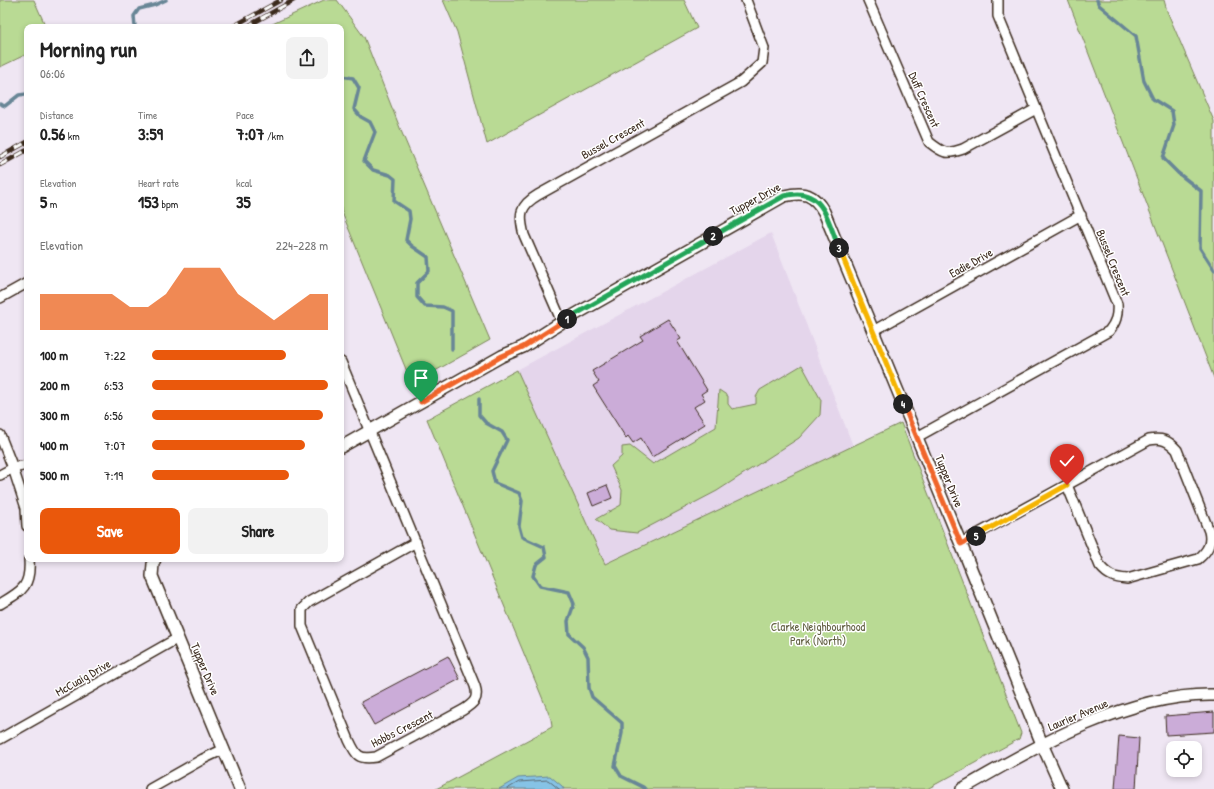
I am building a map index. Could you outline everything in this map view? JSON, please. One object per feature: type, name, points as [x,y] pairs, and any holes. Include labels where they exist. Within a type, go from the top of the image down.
[{"type":"street","name":"Bussel Crescent","points":[[562,322],[524,235],[520,220],[522,209],[528,201],[543,192],[740,82],[754,72],[762,63],[764,48],[746,0]]},
{"type":"street","name":"Duff Crescent","points":[[868,0],[929,142],[939,150],[951,153],[963,149],[1036,109]]},
{"type":"street","name":"Bussel Crescent","points":[[917,437],[1109,331],[1115,324],[1118,313],[1117,304],[998,16],[998,0]]},
{"type":"street","name":"Tupper Drive","points":[[344,445],[502,356],[523,347],[562,322],[784,196],[794,193],[805,194],[819,203],[824,212],[1042,744],[1062,789]]},
{"type":"street","name":"Eadie Drive","points":[[873,331],[1081,215]]},
{"type":"street","points":[[0,298],[24,285]]},
{"type":"street","name":"Hobbs Crescent","points":[[344,369],[370,430],[416,542],[475,686],[478,694],[473,704],[463,710],[376,757],[361,758],[355,753],[352,747],[302,626],[302,609],[313,599],[416,542]]},
{"type":"street","points":[[0,435],[24,502]]},
{"type":"street","points":[[961,544],[1067,485],[1149,440],[1159,439],[1172,444],[1177,450],[1209,531],[1211,538],[1210,545],[1198,560],[1127,579],[1110,576],[1100,566],[1067,485]]},
{"type":"street","points":[[0,475],[13,468],[24,466]]},
{"type":"street","points":[[0,604],[24,588],[29,578],[29,562]]},
{"type":"street","name":"Tupper Drive","points":[[154,562],[152,576],[240,789]]},
{"type":"street","name":"McCuaig Drive","points":[[0,739],[178,638]]},
{"type":"street","name":"Laurier Avenue","points":[[962,789],[1042,744],[1106,717],[1146,703],[1189,696],[1214,695]]},
{"type":"street","points":[[150,789],[203,758],[224,749]]},
{"type":"shaded area","points":[[771,233],[853,446],[604,564],[517,370]]},
{"type":"green space","points":[[0,0],[34,0],[45,24],[24,24],[24,55],[0,67]]},
{"type":"green space","points":[[324,0],[337,0],[364,37],[402,133],[490,340],[412,384],[344,217],[344,24],[272,24]]},
{"type":"green space","points":[[443,0],[684,0],[697,28],[487,144],[457,32]]},
{"type":"green space","points":[[1068,0],[1164,0],[1167,11],[1214,121],[1214,378]]},
{"type":"green space","points":[[802,365],[821,400],[820,415],[799,438],[717,491],[637,533],[609,530],[596,519],[621,505],[622,490],[611,466],[622,456],[622,447],[630,446],[653,464],[716,427],[719,390],[728,396],[728,404],[732,409],[756,404],[756,397],[760,390]]},
{"type":"green space","name":"Clarke Neighbourhood Park (North)","points":[[517,370],[605,564],[901,423],[1021,733],[1019,739],[927,789],[436,789],[552,727],[551,719],[427,419]]},
{"type":"water","points":[[550,776],[564,789],[499,789],[518,778]]},
{"type":"building","points":[[668,319],[681,339],[677,341],[707,390],[701,394],[705,400],[694,407],[705,424],[652,457],[641,438],[633,443],[628,436],[626,438],[593,386],[599,382],[592,371],[643,340],[640,336]]},
{"type":"building","points":[[607,485],[612,498],[593,506],[588,493]]},
{"type":"building","points":[[448,656],[460,679],[374,725],[361,702]]},
{"type":"building","points":[[1214,712],[1214,732],[1166,735],[1165,716]]},
{"type":"building","points":[[1119,736],[1139,738],[1136,789],[1115,789]]},
{"type":"waterway","points":[[135,24],[134,16],[139,9],[155,5],[166,0]]},
{"type":"waterway","points":[[1097,0],[1099,5],[1136,36],[1144,81],[1153,99],[1172,111],[1174,125],[1163,158],[1178,173],[1201,191],[1200,248],[1214,270]]},
{"type":"waterway","points":[[344,76],[353,78],[359,88],[354,109],[361,117],[370,122],[375,132],[364,161],[373,170],[390,175],[395,179],[394,201],[409,211],[410,219],[406,240],[428,257],[429,271],[417,283],[417,297],[425,306],[443,307],[452,311],[452,349]]},
{"type":"waterway","points":[[0,104],[5,106],[19,95],[24,94]]},
{"type":"waterway","points":[[479,399],[479,415],[486,423],[502,432],[507,440],[492,471],[495,483],[519,493],[522,501],[519,526],[522,537],[544,547],[546,557],[536,565],[533,576],[540,586],[569,592],[574,604],[568,621],[569,634],[583,647],[588,657],[589,688],[592,697],[622,723],[622,733],[615,766],[621,776],[645,789]]},
{"type":"railway","points":[[237,24],[281,0]]},
{"type":"railway","points":[[251,24],[294,0]]},
{"type":"railway","points":[[0,157],[24,144]]},
{"type":"railway","points":[[0,165],[24,152]]},
{"type":"route","points":[[421,402],[502,356],[523,347],[562,322],[784,196],[794,193],[805,194],[819,203],[824,212],[961,544],[1067,485]]}]
